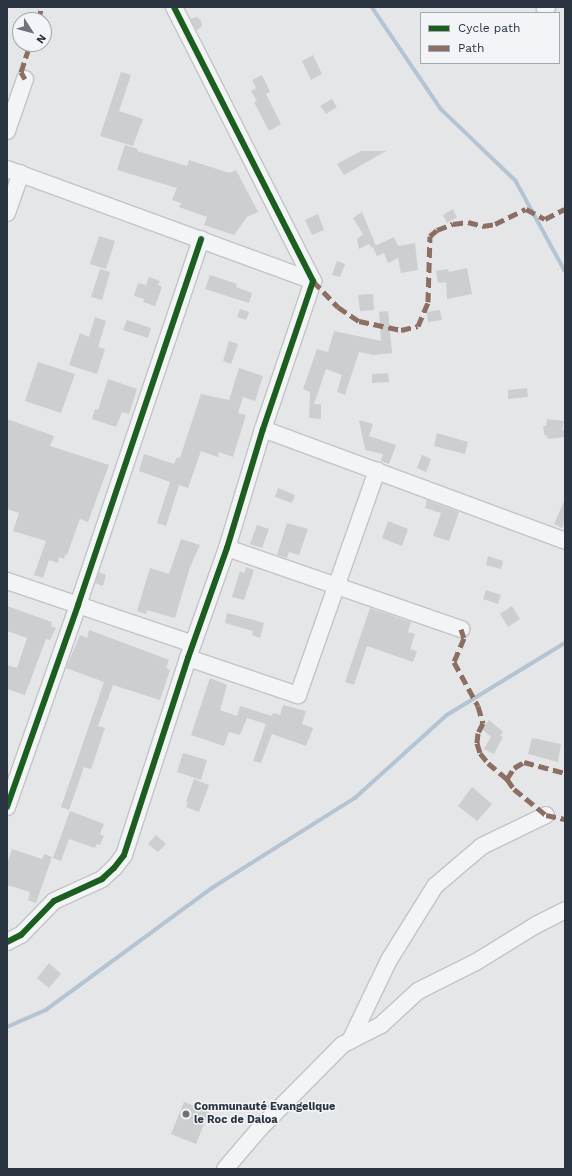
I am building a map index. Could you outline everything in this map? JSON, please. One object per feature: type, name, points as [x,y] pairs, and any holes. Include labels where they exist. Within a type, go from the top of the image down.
[{"type":"street","points":[[7,942],[21,935],[54,901],[102,879],[114,868],[124,855],[190,651],[228,548],[263,429],[312,281],[174,7]]},
{"type":"street","points":[[7,131],[25,79]]},
{"type":"street","points":[[7,213],[14,171],[312,281]]},
{"type":"street","points":[[7,807],[78,605],[201,239]]},
{"type":"street","points":[[263,429],[565,541]]},
{"type":"street","points":[[7,582],[78,605],[298,695],[377,471]]},
{"type":"street","points":[[228,548],[336,587],[461,629]]},
{"type":"street","points":[[350,1041],[389,960],[435,886],[482,846],[546,815]]},
{"type":"street","points":[[225,1169],[264,1123],[342,1045],[381,1025],[418,991],[476,962],[536,925],[565,910]]},
{"type":"building","points":[[197,17],[201,21],[202,26],[197,30],[190,19]]},
{"type":"building","points":[[313,55],[322,74],[311,80],[302,61]]},
{"type":"building","points":[[121,72],[131,75],[119,111],[143,119],[133,146],[100,136]]},
{"type":"building","points":[[262,75],[270,92],[266,94],[281,124],[269,131],[254,102],[257,101],[251,91],[256,88],[252,80]]},
{"type":"building","points":[[332,99],[337,107],[326,114],[320,106]]},
{"type":"building","points":[[125,145],[138,149],[137,151],[187,166],[189,160],[229,173],[236,170],[258,212],[247,217],[234,235],[204,225],[207,217],[179,207],[181,203],[172,200],[177,188],[117,170]]},
{"type":"building","points":[[361,151],[386,151],[344,175],[337,164]]},
{"type":"building","points":[[453,209],[457,217],[447,223],[443,215]]},
{"type":"building","points":[[362,212],[376,246],[372,248],[369,244],[359,249],[357,239],[363,234],[353,218]]},
{"type":"building","points":[[318,214],[324,230],[312,235],[305,220]]},
{"type":"building","points":[[99,236],[115,241],[106,269],[90,264]]},
{"type":"building","points":[[394,237],[398,246],[415,243],[418,270],[401,273],[398,258],[388,263],[384,253],[377,256],[373,247]]},
{"type":"building","points":[[337,261],[345,264],[340,277],[332,275]]},
{"type":"building","points":[[467,268],[472,294],[447,299],[446,282],[438,283],[436,271],[448,269],[449,272]]},
{"type":"building","points":[[100,269],[110,272],[102,300],[91,297]]},
{"type":"building","points":[[210,275],[237,284],[236,287],[252,293],[249,303],[205,289]]},
{"type":"building","points":[[149,277],[160,281],[158,285],[162,287],[155,306],[143,302],[144,299],[134,296],[138,283],[146,285]]},
{"type":"building","points":[[373,294],[374,310],[360,311],[358,295]]},
{"type":"building","points":[[240,309],[249,312],[246,320],[237,317]]},
{"type":"building","points":[[440,310],[442,320],[428,322],[427,312]]},
{"type":"building","points":[[388,311],[392,353],[373,355],[359,352],[345,395],[337,392],[342,375],[326,369],[314,404],[321,404],[321,419],[309,418],[310,392],[303,389],[317,349],[328,352],[334,331],[381,341],[379,312]]},
{"type":"building","points":[[95,317],[106,321],[98,347],[105,349],[97,374],[69,365],[80,333],[89,337]]},
{"type":"building","points":[[127,320],[151,328],[148,338],[123,330]]},
{"type":"building","points":[[229,341],[238,344],[231,364],[223,361]]},
{"type":"building","points":[[38,362],[75,374],[61,413],[25,401]]},
{"type":"building","points":[[239,368],[263,376],[255,401],[243,397],[238,413],[246,415],[233,457],[219,452],[218,457],[201,451],[188,488],[179,485],[166,526],[157,523],[170,482],[139,471],[144,454],[174,464],[177,457],[180,458],[201,394],[229,400]]},
{"type":"building","points":[[388,373],[389,382],[372,383],[372,374]]},
{"type":"building","points":[[108,379],[137,389],[129,414],[122,412],[116,427],[92,419],[95,409],[98,410]]},
{"type":"building","points":[[527,388],[528,397],[508,399],[508,390]]},
{"type":"building","points":[[7,419],[54,436],[50,446],[109,465],[88,522],[80,519],[67,555],[65,555],[64,559],[59,557],[58,563],[49,560],[43,578],[34,575],[46,541],[13,531],[19,513],[7,509]]},
{"type":"building","points":[[547,419],[564,421],[562,430],[565,430],[565,437],[549,439],[544,434],[543,426],[546,426]]},
{"type":"building","points":[[359,420],[373,424],[369,436],[396,445],[389,464],[381,461],[383,454],[365,450],[367,444],[365,449]]},
{"type":"building","points":[[437,433],[468,442],[465,454],[434,446]]},
{"type":"building","points":[[422,455],[431,459],[426,472],[417,468]]},
{"type":"building","points":[[278,488],[295,495],[292,503],[275,497]]},
{"type":"building","points":[[565,499],[565,522],[562,528],[554,524]]},
{"type":"building","points":[[427,500],[459,512],[449,541],[433,536],[441,513],[425,508]]},
{"type":"building","points":[[388,521],[408,529],[402,546],[382,538]]},
{"type":"building","points":[[287,523],[308,529],[299,555],[289,552],[287,558],[277,555]]},
{"type":"building","points":[[257,525],[269,529],[262,548],[250,544]]},
{"type":"building","points":[[181,539],[200,545],[190,567],[175,618],[147,610],[146,614],[137,611],[150,568],[169,574]]},
{"type":"building","points":[[488,556],[503,561],[501,569],[486,565]]},
{"type":"building","points":[[246,567],[254,570],[244,600],[232,597],[240,571],[244,573]]},
{"type":"building","points":[[99,572],[106,575],[103,586],[95,583]]},
{"type":"building","points":[[486,590],[501,595],[498,604],[483,599]]},
{"type":"building","points":[[7,606],[52,622],[51,626],[56,628],[50,640],[46,639],[25,695],[7,689],[7,665],[17,668],[27,638],[7,631]]},
{"type":"building","points":[[512,606],[520,619],[508,627],[500,614]]},
{"type":"building","points":[[370,608],[411,622],[408,632],[415,634],[410,649],[417,651],[413,662],[367,646],[354,685],[345,682]]},
{"type":"building","points":[[227,613],[264,623],[260,638],[252,635],[253,631],[225,623]]},
{"type":"building","points":[[89,630],[169,660],[166,668],[170,670],[160,700],[113,685],[98,726],[105,728],[91,769],[84,767],[69,810],[61,807],[104,682],[66,668],[80,635],[87,638]]},
{"type":"building","points":[[210,678],[227,685],[220,710],[237,716],[240,706],[272,716],[273,713],[280,715],[283,705],[306,711],[302,724],[313,728],[306,746],[272,734],[261,763],[253,761],[266,724],[247,718],[240,735],[229,732],[224,746],[191,735]]},
{"type":"building","points":[[489,720],[503,732],[500,736],[503,737],[494,754],[484,749],[491,737],[482,729]]},
{"type":"building","points":[[532,738],[561,744],[558,762],[528,754]]},
{"type":"building","points":[[183,753],[207,760],[201,780],[177,772]]},
{"type":"building","points":[[194,779],[209,785],[199,812],[186,807],[188,802],[186,802]]},
{"type":"building","points":[[472,787],[492,804],[477,821],[458,806]]},
{"type":"building","points":[[70,811],[104,824],[100,834],[104,836],[100,845],[97,844],[95,848],[69,839],[61,861],[53,858]]},
{"type":"building","points":[[156,835],[166,844],[158,852],[148,844]]},
{"type":"building","points":[[12,849],[42,859],[44,854],[52,857],[36,903],[28,900],[30,892],[7,885],[7,864]]},
{"type":"building","points":[[49,963],[61,974],[49,988],[37,978]]},
{"type":"building","points":[[184,1102],[209,1112],[196,1144],[171,1134]]},
{"type":"waterway","points":[[372,7],[441,109],[516,181],[565,271]]},
{"type":"waterway","points":[[7,1027],[46,1010],[212,888],[355,798],[447,715],[565,643]]},
{"type":"marked path","points":[[40,12],[42,7]]},
{"type":"marked path","points":[[25,79],[21,72],[27,52]]},
{"type":"marked path","points":[[313,281],[338,307],[359,321],[401,330],[418,326],[428,302],[430,236],[437,230],[453,224],[468,222],[483,226],[495,224],[526,209],[545,219],[565,209]]},
{"type":"marked path","points":[[461,629],[464,638],[454,662],[478,706],[483,723],[478,733],[477,743],[480,753],[488,763],[507,779],[514,789],[546,815],[565,819]]},
{"type":"marked path","points":[[507,779],[514,768],[524,762],[565,773]]},
{"type":"cycle path","points":[[7,942],[21,935],[54,901],[102,879],[114,868],[124,855],[188,658],[227,548],[263,429],[313,281],[174,7]]},
{"type":"cycle path","points":[[7,807],[78,605],[201,239]]},
{"type":"place","name":"Communauté Evangelique le Roc de Daloa","points":[[186,1114]]}]
